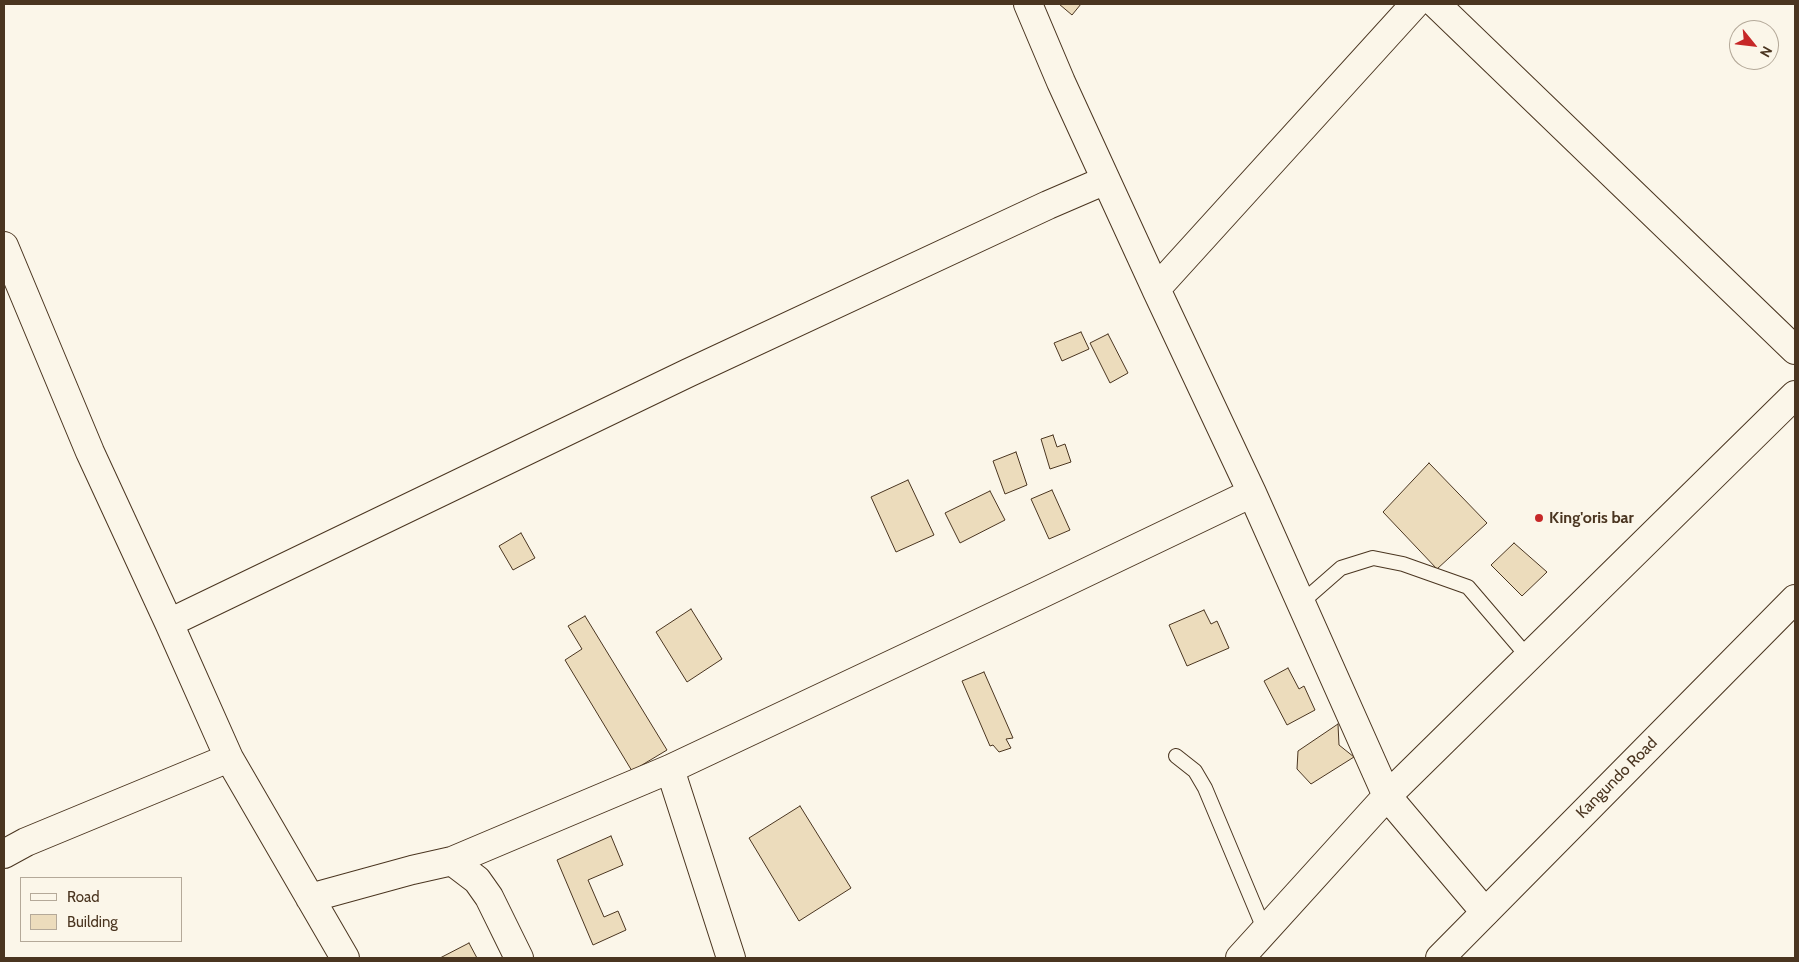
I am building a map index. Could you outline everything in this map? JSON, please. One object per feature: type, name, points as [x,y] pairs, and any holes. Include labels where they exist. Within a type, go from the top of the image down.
[{"type":"main road","points":[[1028,4],[1061,82],[1252,493],[1387,796],[1485,912]]},
{"type":"main road","points":[[1156,289],[1415,4]]},
{"type":"main road","points":[[1436,4],[1795,350]]},
{"type":"main road","points":[[169,623],[688,373],[1048,204],[1106,180]]},
{"type":"main road","points":[[4,246],[90,452],[229,758],[345,958]]},
{"type":"main road","points":[[1240,958],[1387,796],[1795,395]]},
{"type":"main road","points":[[310,898],[452,861],[670,769],[1252,493]]},
{"type":"main road","name":"Kangundo Road","points":[[1440,958],[1795,599]]},
{"type":"main road","points":[[4,854],[26,842],[229,758]]},
{"type":"main road","points":[[670,769],[731,958]]},
{"type":"main road","points":[[452,861],[477,880],[489,897],[519,958]]},
{"type":"lane","points":[[1301,602],[1341,568],[1372,558],[1403,564],[1468,587],[1528,657]]},
{"type":"lane","points":[[1176,756],[1195,770],[1205,788],[1265,930]]},
{"type":"building","points":[[1059,4],[1081,4],[1072,15]]},
{"type":"building","points":[[1081,332],[1089,349],[1062,361],[1054,343]]},
{"type":"building","points":[[1108,334],[1128,373],[1110,383],[1090,343]]},
{"type":"building","points":[[1053,435],[1057,447],[1065,444],[1071,462],[1050,469],[1041,439]]},
{"type":"building","points":[[1016,452],[1027,485],[1005,494],[993,461]]},
{"type":"building","points":[[1429,463],[1487,523],[1437,569],[1383,512]]},
{"type":"building","points":[[908,480],[934,535],[896,552],[871,497]]},
{"type":"building","points":[[1052,490],[1070,530],[1049,539],[1031,499]]},
{"type":"building","points":[[990,491],[1005,520],[960,543],[945,513]]},
{"type":"building","points":[[521,533],[535,558],[513,570],[499,546]]},
{"type":"building","points":[[1514,543],[1547,572],[1522,596],[1491,565]]},
{"type":"building","points":[[691,609],[722,659],[687,682],[656,632]]},
{"type":"building","points":[[1204,610],[1211,624],[1217,621],[1229,648],[1187,666],[1169,625]]},
{"type":"building","points":[[585,616],[667,750],[632,771],[565,660],[582,649],[568,626]]},
{"type":"building","points":[[1288,668],[1299,689],[1304,686],[1315,710],[1287,725],[1264,681]]},
{"type":"building","points":[[984,672],[1013,738],[1006,739],[1011,748],[999,752],[993,745],[990,746],[962,681]]},
{"type":"building","points":[[1338,724],[1339,745],[1354,757],[1311,784],[1297,769],[1298,751]]},
{"type":"building","points":[[800,806],[851,888],[799,921],[749,838]]},
{"type":"building","points":[[611,836],[623,865],[588,880],[604,917],[618,911],[626,930],[593,945],[557,860]]},
{"type":"building","points":[[469,943],[477,958],[440,958]]},
{"type":"place","name":"King'oris bar","points":[[1539,518]]}]
